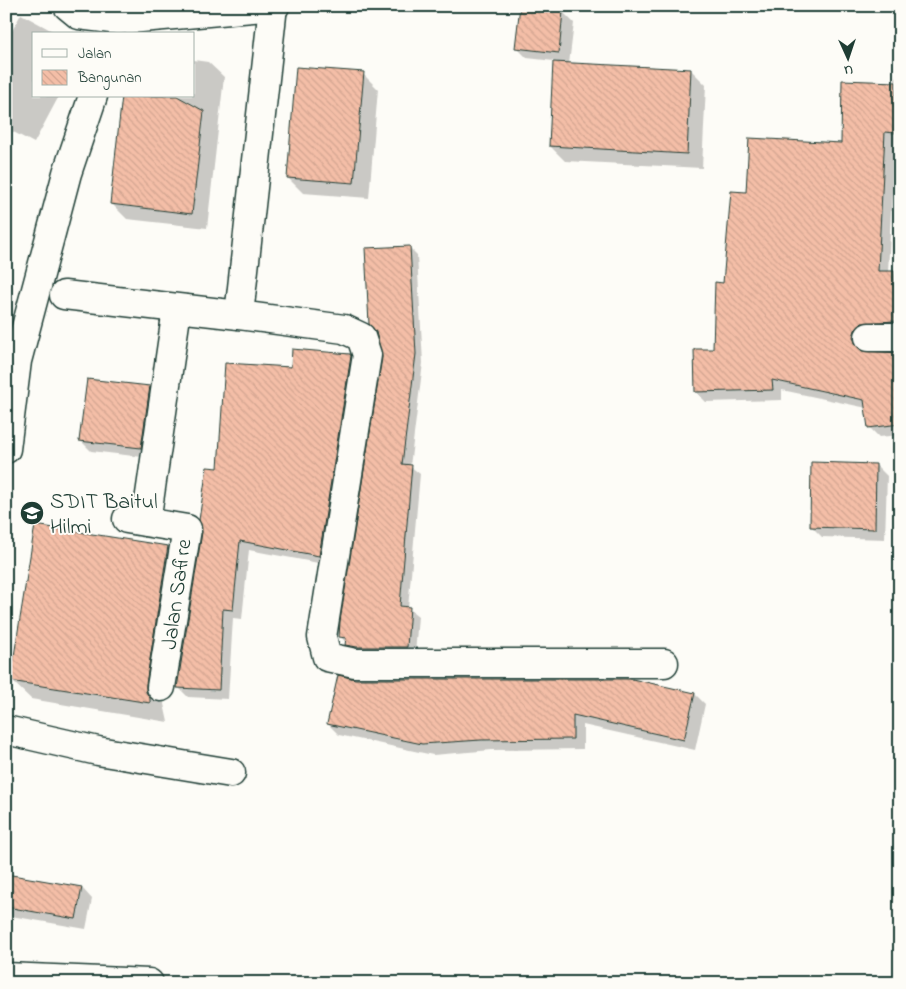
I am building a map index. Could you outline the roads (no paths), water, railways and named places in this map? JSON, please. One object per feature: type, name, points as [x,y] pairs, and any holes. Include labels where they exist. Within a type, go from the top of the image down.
[{"type":"street","points":[[68,6],[79,15],[117,27],[274,6],[239,315]]},
{"type":"street","points":[[6,449],[17,361],[67,173],[92,98]]},
{"type":"street","points":[[64,295],[344,329],[361,337],[367,355],[322,637],[326,657],[355,663],[664,663]]},
{"type":"street","name":"Jalan Safire","points":[[161,687],[187,529],[137,521],[177,309]]},
{"type":"street","points":[[869,337],[900,337]]},
{"type":"street","points":[[6,730],[98,751],[231,773]]},
{"type":"street","points":[[6,977],[149,983]]},
{"type":"place","name":"SDIT Baitul Hilmi","points":[[32,513]]}]
